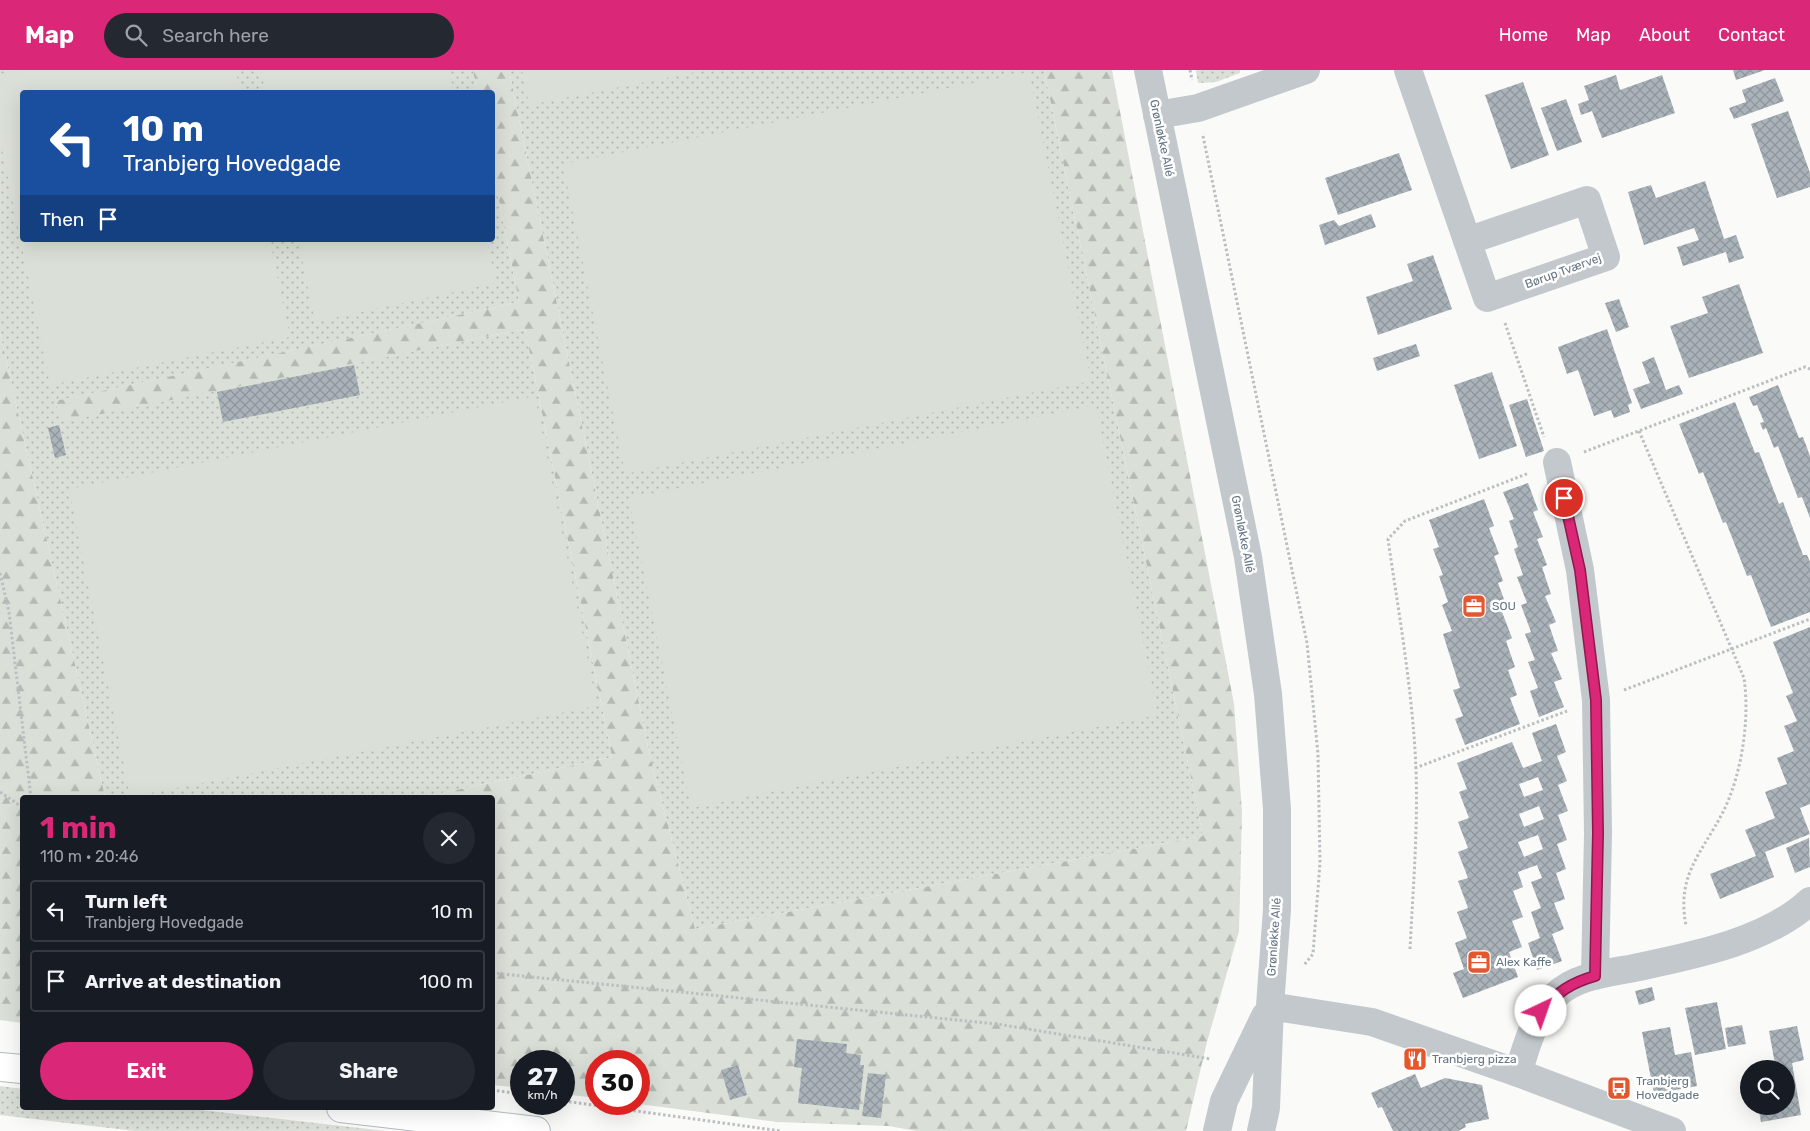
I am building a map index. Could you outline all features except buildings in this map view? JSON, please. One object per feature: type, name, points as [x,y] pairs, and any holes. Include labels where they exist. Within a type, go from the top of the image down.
[{"type":"main road","points":[[0,1067],[20,1069]]},
{"type":"main road","points":[[358,1110],[536,1131]]},
{"type":"street","name":"Grønløkke Allé","points":[[1148,70],[1248,557],[1268,694],[1276,809],[1277,909],[1270,1006],[1266,1108],[1261,1131]]},
{"type":"street","points":[[1157,115],[1198,108],[1306,70]]},
{"type":"street","points":[[1408,70],[1487,298]]},
{"type":"street","name":"Børup Tværvej","points":[[1467,242],[1587,200],[1606,257],[1487,298]]},
{"type":"street","points":[[1552,454],[1580,570],[1596,700],[1598,833],[1595,976]]},
{"type":"street","points":[[1518,1073],[1541,1011],[1557,993],[1578,981],[1595,976],[1693,955],[1746,938],[1769,928],[1810,902]]},
{"type":"street","name":"Grønløkke Allé","points":[[1217,1131],[1224,1101],[1270,1006]]},
{"type":"street","points":[[1270,1006],[1372,1022],[1518,1073],[1672,1131]]},
{"type":"path","points":[[1487,298],[1499,306],[1552,454]]},
{"type":"path","points":[[1410,949],[1416,835],[1416,768],[1404,642],[1388,539],[1405,521],[1552,454],[1638,431],[1805,367],[1810,369]]},
{"type":"path","points":[[1638,431],[1744,678],[1747,696],[1739,769],[1723,812],[1692,864],[1685,886],[1684,914],[1693,955]]},
{"type":"path","points":[[0,573],[9,612],[31,795]]},
{"type":"path","points":[[0,792],[20,805]]},
{"type":"path","points":[[495,973],[997,1024],[1241,1065]]},
{"type":"path","points":[[495,1090],[510,1092]]},
{"type":"path","points":[[575,1103],[781,1131]]},
{"type":"green space","points":[[0,70],[473,70],[477,90],[20,90],[20,242],[495,242],[495,180],[519,302],[56,401],[61,421],[525,329],[612,757],[432,795],[105,795],[0,333]]},
{"type":"green space","points":[[19,70],[236,70],[240,90],[20,90],[20,237],[0,139],[0,74]]},
{"type":"green space","points":[[261,70],[449,70],[454,90],[265,90]]},
{"type":"green space","points":[[473,70],[509,70],[649,752],[695,929],[1203,836],[1044,70],[1112,70],[1234,704],[1242,812],[1239,931],[1207,1042],[1186,1131],[916,1131],[889,1126],[777,1122],[650,1105],[650,1050],[585,1050],[585,1097],[575,1095],[575,1050],[510,1050],[510,1087],[495,1085],[495,795],[432,795],[612,757],[525,329],[61,422],[55,401],[519,302],[495,180],[495,90],[477,90]]},
{"type":"green space","points":[[509,70],[1044,70],[1203,836],[695,929],[649,752]]},
{"type":"green space","points":[[522,70],[706,70],[529,105]]},
{"type":"green space","points":[[1196,70],[1240,70],[1240,73],[1216,82],[1198,83]]},
{"type":"green space","points":[[1029,72],[1091,381],[625,474],[563,164]]},
{"type":"green space","points":[[21,242],[270,242],[290,337],[50,385]]},
{"type":"green space","points":[[298,242],[487,242],[496,283],[315,322]]},
{"type":"green space","points":[[0,333],[105,795],[20,795],[20,1023],[0,1020]]},
{"type":"green space","points":[[535,396],[597,706],[140,795],[130,795],[69,489]]},
{"type":"green space","points":[[1096,405],[1158,715],[691,808],[629,498]]},
{"type":"green space","points":[[0,1086],[20,1089],[20,1110],[202,1110],[386,1131],[135,1131],[0,1115]]},
{"type":"place","name":"SOU","points":[[1474,606]]},
{"type":"place","name":"Alex Kaffe","points":[[1479,962]]},
{"type":"place","name":"Tranbjerg pizza","points":[[1415,1059]]},
{"type":"place","name":"Tranbjerg Hovedgade","points":[[1619,1088]]},
{"type":"route","points":[[1541,1011],[1557,993],[1578,981],[1595,976],[1598,833],[1596,700],[1580,570],[1564,498]]}]
